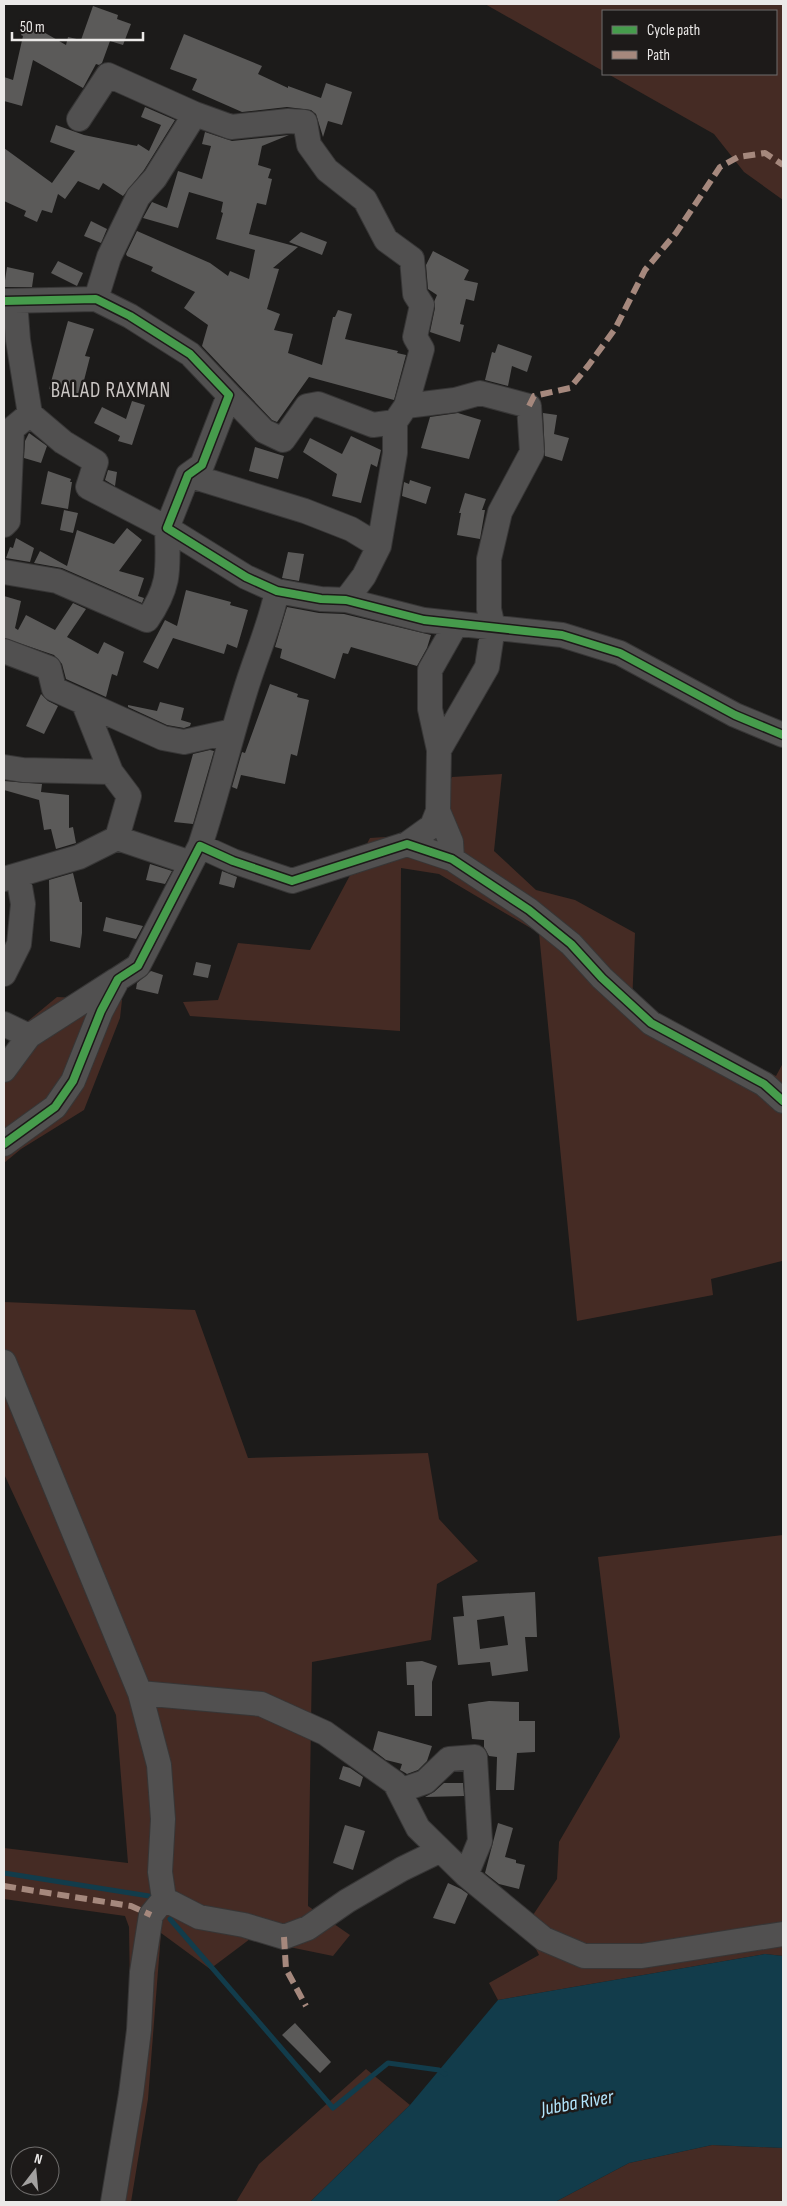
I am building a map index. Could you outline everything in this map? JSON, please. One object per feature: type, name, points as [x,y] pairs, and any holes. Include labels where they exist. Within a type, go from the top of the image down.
[{"type":"street","points":[[79,119],[108,76],[195,114],[231,127],[288,121],[305,122],[309,145],[328,170],[365,200],[386,240],[412,259],[415,294],[422,305],[415,337],[422,349],[400,414],[379,546],[364,576],[346,600]]},
{"type":"street","points":[[96,299],[109,257],[138,197],[155,178],[195,114]]},
{"type":"street","points":[[439,750],[487,666],[493,627],[489,609],[489,559],[500,512],[532,452],[529,406],[480,393],[400,414],[373,425],[318,404],[307,406],[283,440],[264,431],[190,354],[130,316],[96,299],[10,301],[30,414],[63,442],[96,462],[88,487],[167,528],[230,568],[277,591],[322,600],[346,600],[424,620],[456,624],[493,627],[562,635],[620,653],[735,715],[783,735]]},
{"type":"street","points":[[4,573],[56,581],[148,620],[158,604],[168,575],[167,528],[188,475],[202,465],[229,395]]},
{"type":"street","points":[[4,525],[8,521],[12,428],[30,414]]},
{"type":"street","points":[[188,475],[305,510],[351,529],[379,546]]},
{"type":"street","points":[[4,1070],[29,1036],[138,966],[195,855],[215,802],[245,690],[273,609],[277,591]]},
{"type":"street","points":[[4,974],[19,944],[23,904],[11,877],[79,857],[117,838],[232,861],[292,881],[407,844],[432,826],[438,811],[439,750],[430,710],[430,670],[456,624]]},
{"type":"street","points":[[4,651],[49,668],[54,689],[163,738],[184,742],[233,731]]},
{"type":"street","points":[[84,704],[112,772],[130,796],[117,838]]},
{"type":"street","points":[[4,767],[23,770],[112,772]]},
{"type":"street","points":[[438,811],[450,842],[452,859]]},
{"type":"street","points":[[407,844],[452,859],[529,910],[572,944],[602,978],[651,1023],[764,1084],[783,1101]]},
{"type":"street","points":[[4,1144],[54,1107],[73,1081],[101,1011],[118,980]]},
{"type":"street","points":[[4,1024],[29,1036]]},
{"type":"street","points":[[4,1362],[140,1693],[159,1766],[163,1819],[160,1872],[164,1899],[151,1915],[142,1972],[139,2030],[131,2094],[113,2202]]},
{"type":"street","points":[[140,1693],[261,1704],[326,1732],[395,1783],[418,1828],[439,1851],[466,1875],[544,1939],[584,1956],[642,1956],[783,1934]]},
{"type":"street","points":[[399,1791],[425,1782],[449,1759],[475,1757],[480,1841],[466,1875]]},
{"type":"street","points":[[164,1899],[199,1917],[244,1925],[284,1937],[308,1928],[346,1902],[402,1869],[439,1851]]},
{"type":"shaded area","points":[[485,4],[783,4],[783,200],[744,172],[714,134],[610,75],[777,75],[777,10],[602,10],[602,70]]},
{"type":"shaded area","points":[[502,774],[494,851],[536,890],[575,900],[635,933],[632,1004],[776,1076],[783,1063],[783,1263],[782,1261],[711,1279],[713,1295],[577,1321],[539,933],[439,874],[401,868],[400,1031],[190,1016],[183,1002],[218,1000],[238,943],[310,950],[370,838],[401,836],[426,821],[452,777]]},
{"type":"shaded area","points":[[57,997],[122,1000],[120,1018],[84,1110],[21,1149],[4,1163],[4,1061],[28,1021]]},
{"type":"shaded area","points":[[4,1302],[195,1310],[248,1458],[428,1453],[439,1519],[478,1561],[437,1584],[431,1640],[312,1662],[308,1906],[350,1935],[333,1956],[250,1939],[210,1969],[161,1933],[148,2099],[131,2202],[102,2202],[131,2060],[129,1927],[125,1916],[4,1899],[4,1848],[128,1863],[116,1715],[4,1474]]},
{"type":"shaded area","points":[[783,1535],[783,1956],[765,1954],[498,2000],[489,1983],[539,1955],[525,1927],[557,1879],[559,1842],[620,1737],[598,1557]]},
{"type":"shaded area","points":[[366,2069],[410,2105],[310,2202],[236,2202],[259,2164]]},
{"type":"shaded area","points":[[712,2145],[783,2148],[783,2202],[555,2202],[629,2163]]},
{"type":"water","name":"Jubba River","points":[[765,1954],[783,1956],[783,2148],[712,2145],[629,2163],[555,2202],[310,2202],[410,2105],[498,2000]]},
{"type":"building","points":[[93,6],[118,15],[117,19],[131,24],[123,45],[110,41],[102,63],[96,64],[83,88],[33,60],[22,106],[4,101],[4,77],[13,80],[23,36],[21,35],[28,23],[66,45],[68,37],[81,40]]},
{"type":"building","points":[[184,34],[262,66],[258,74],[288,88],[288,86],[321,98],[326,83],[352,92],[342,125],[328,121],[323,137],[316,114],[311,110],[287,107],[242,112],[192,90],[197,79],[170,69]]},
{"type":"building","points":[[145,107],[175,120],[144,170],[123,196],[103,183],[99,190],[78,181],[65,199],[58,194],[52,213],[42,210],[37,222],[24,216],[26,211],[4,201],[4,148],[52,183],[75,151],[50,142],[56,125],[84,135],[137,146],[138,144],[149,151],[161,125],[141,117]]},
{"type":"building","points":[[205,132],[232,141],[289,135],[262,146],[258,165],[271,169],[268,178],[272,179],[266,205],[257,203],[249,234],[298,247],[273,268],[279,269],[267,309],[280,314],[274,330],[293,334],[288,353],[322,365],[333,317],[335,317],[338,310],[352,314],[345,339],[398,351],[397,353],[406,355],[394,400],[309,377],[277,422],[272,420],[202,346],[208,325],[184,308],[195,292],[151,271],[153,267],[127,256],[126,254],[137,231],[210,263],[228,276],[230,271],[249,279],[255,250],[216,239],[223,213],[221,212],[223,202],[189,192],[178,228],[143,218],[152,202],[167,208],[178,171],[202,179],[211,146],[202,144]]},
{"type":"building","points":[[91,221],[107,229],[101,243],[84,236]]},
{"type":"building","points":[[301,232],[327,242],[322,255],[289,242]]},
{"type":"building","points":[[433,251],[469,270],[464,280],[478,283],[474,301],[466,299],[460,324],[464,325],[460,342],[430,332],[435,308],[434,302],[437,295],[428,289],[426,265]]},
{"type":"building","points":[[58,261],[83,273],[77,286],[51,273]]},
{"type":"building","points":[[7,267],[34,273],[32,287],[4,287]]},
{"type":"building","points":[[68,321],[94,329],[85,356],[90,357],[80,396],[49,389]]},
{"type":"building","points":[[498,344],[532,356],[527,372],[512,366],[508,386],[485,380],[492,352],[495,353]]},
{"type":"building","points":[[132,401],[145,405],[132,445],[118,441],[120,436],[94,423],[102,407],[126,419]]},
{"type":"building","points":[[458,413],[481,420],[469,459],[421,448],[430,417]]},
{"type":"building","points":[[543,413],[557,415],[554,434],[569,438],[562,461],[545,456]]},
{"type":"building","points":[[29,433],[47,446],[41,463],[24,458],[25,441]]},
{"type":"building","points":[[351,436],[381,450],[377,467],[371,464],[361,503],[332,496],[337,474],[303,452],[310,438],[342,454]]},
{"type":"building","points":[[255,447],[284,456],[278,479],[249,471]]},
{"type":"building","points":[[108,470],[117,472],[115,486],[105,480]]},
{"type":"building","points":[[48,471],[71,479],[68,509],[41,504]]},
{"type":"building","points":[[410,480],[431,487],[426,504],[402,496],[404,482],[409,484]]},
{"type":"building","points":[[465,493],[486,499],[482,510],[485,510],[480,539],[457,535],[461,513],[459,513]]},
{"type":"building","points":[[64,510],[78,513],[73,533],[60,530]]},
{"type":"building","points":[[127,528],[142,540],[119,571],[144,578],[138,596],[144,598],[142,603],[62,568],[34,563],[40,551],[67,566],[77,530],[114,544]]},
{"type":"building","points":[[16,538],[34,548],[30,562],[6,558],[10,547],[13,548]]},
{"type":"building","points":[[288,552],[304,554],[299,581],[282,578]]},
{"type":"building","points":[[186,590],[231,602],[230,605],[248,610],[237,648],[227,644],[224,654],[173,638],[158,669],[143,662],[165,620],[177,626]]},
{"type":"building","points":[[4,596],[21,601],[15,628],[18,630],[26,615],[55,630],[73,603],[86,609],[67,637],[98,654],[104,642],[124,652],[117,676],[112,674],[106,697],[66,679],[62,664],[54,655],[4,638]]},
{"type":"building","points":[[287,607],[319,613],[344,614],[431,635],[427,648],[417,666],[351,647],[348,654],[343,653],[335,679],[280,658],[282,649],[275,647]]},
{"type":"building","points":[[270,684],[298,694],[297,697],[309,700],[297,756],[291,754],[285,784],[241,775],[237,789],[232,787],[242,752],[245,753]]},
{"type":"building","points":[[41,694],[48,701],[58,706],[44,734],[26,726]]},
{"type":"building","points":[[160,702],[184,708],[181,720],[191,723],[190,726],[184,728],[167,725],[128,707],[128,705],[157,711]]},
{"type":"building","points":[[210,750],[214,751],[193,824],[174,822],[193,754]]},
{"type":"building","points":[[4,781],[42,784],[41,792],[69,795],[69,828],[73,827],[76,843],[56,849],[51,829],[44,830],[39,800],[4,790]]},
{"type":"building","points":[[150,864],[172,871],[165,884],[146,880]]},
{"type":"building","points":[[222,871],[237,877],[234,888],[219,884]]},
{"type":"building","points":[[73,873],[80,902],[82,902],[80,948],[50,941],[49,880]]},
{"type":"building","points":[[106,917],[143,926],[136,939],[103,931]]},
{"type":"building","points":[[196,962],[211,965],[208,978],[193,975]]},
{"type":"building","points":[[151,971],[163,975],[158,994],[136,989],[137,983]]},
{"type":"building","points":[[535,1592],[537,1637],[525,1637],[528,1671],[492,1676],[490,1662],[458,1665],[453,1617],[464,1616],[462,1596]],"holes":[[[504,1616],[508,1645],[480,1649],[477,1620]]]},
{"type":"building","points":[[422,1661],[437,1666],[432,1682],[432,1716],[415,1716],[414,1685],[407,1685],[406,1662]]},
{"type":"building","points":[[489,1701],[519,1702],[519,1721],[535,1721],[535,1752],[517,1753],[514,1790],[496,1790],[497,1757],[489,1756],[484,1747],[484,1740],[472,1739],[468,1704]]},
{"type":"building","points":[[378,1731],[432,1746],[427,1761],[418,1770],[407,1774],[400,1770],[402,1764],[386,1760],[373,1750]]},
{"type":"building","points":[[343,1766],[350,1768],[363,1777],[360,1787],[339,1779]]},
{"type":"building","points":[[444,1783],[463,1783],[464,1796],[425,1797]]},
{"type":"building","points":[[498,1823],[513,1828],[505,1857],[525,1865],[519,1889],[499,1884],[485,1873]]},
{"type":"building","points":[[345,1825],[365,1831],[353,1870],[333,1863]]},
{"type":"building","points":[[448,1883],[468,1894],[455,1924],[433,1918]]},
{"type":"building","points":[[295,2023],[331,2062],[320,2073],[282,2035]]},
{"type":"waterway","points":[[4,1873],[149,1896]]},
{"type":"waterway","points":[[170,1919],[333,2108],[388,2063],[439,2070],[445,2074]]},
{"type":"marked path","points":[[529,406],[534,396],[570,388],[588,366],[615,329],[645,270],[676,233],[720,167],[738,157],[765,153],[783,165]]},
{"type":"marked path","points":[[4,1886],[131,1906],[151,1915]]},
{"type":"marked path","points":[[284,1937],[286,1969],[306,2006]]},
{"type":"cycle path","points":[[4,301],[96,299],[130,316],[190,354],[229,395],[202,465],[188,475],[167,528],[246,577],[277,591],[321,599],[346,600],[424,620],[562,635],[620,653],[735,715],[783,735]]},
{"type":"cycle path","points":[[4,1144],[55,1107],[73,1081],[101,1011],[118,979],[138,966],[200,846],[233,861],[292,881],[407,844],[452,859],[529,910],[571,944],[602,978],[651,1023],[764,1084],[783,1101]]},
{"type":"district","name":"BALAD RAXMAN","points":[[111,390]]}]
